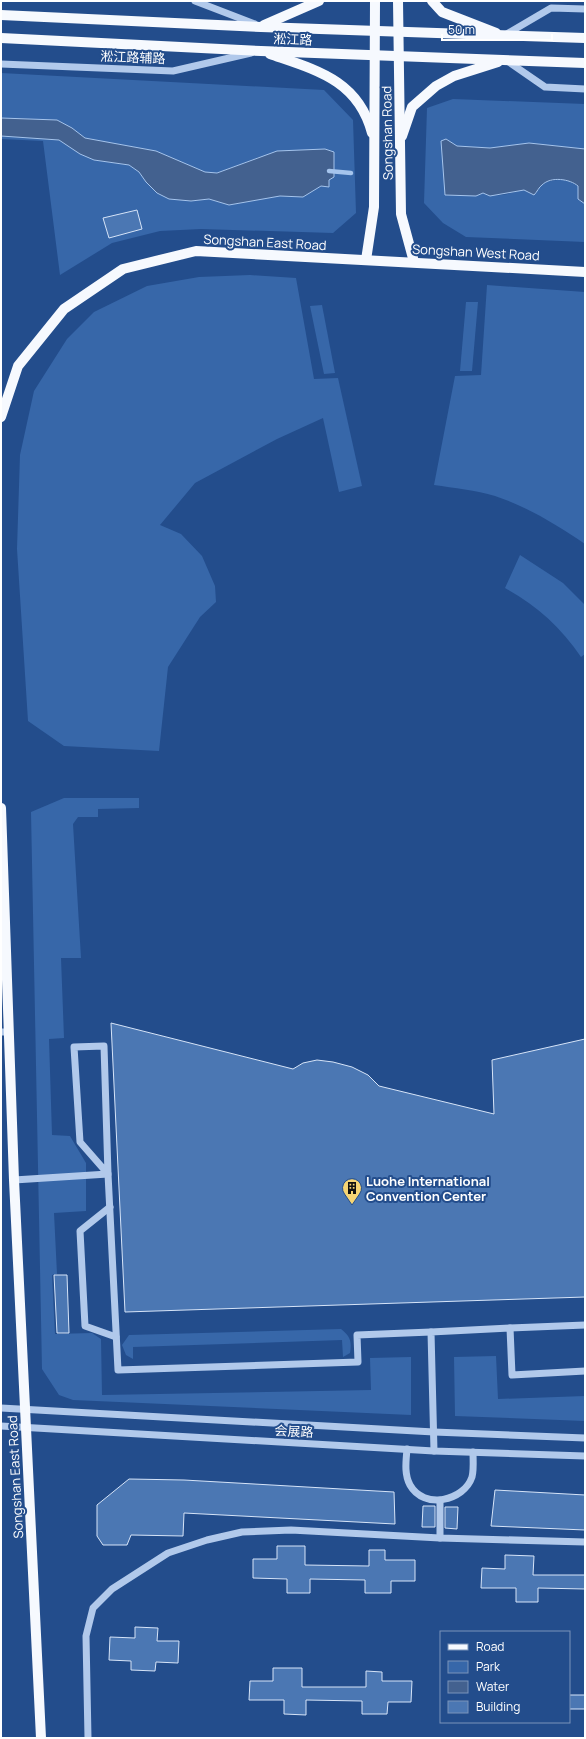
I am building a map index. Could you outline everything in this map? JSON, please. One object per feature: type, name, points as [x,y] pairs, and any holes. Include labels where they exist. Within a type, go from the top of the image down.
[{"type":"main road","points":[[261,27],[319,1]]},
{"type":"main road","name":"Songshan Road","points":[[366,260],[374,207],[375,1]]},
{"type":"main road","name":"Songshan Road","points":[[398,1],[401,214],[414,262]]},
{"type":"main road","points":[[432,1],[442,12],[504,36]]},
{"type":"main road","name":"淞江路","points":[[1,15],[261,27],[585,38]]},
{"type":"main road","name":"淞江路","points":[[1,38],[261,51],[585,63]]},
{"type":"main road","points":[[261,51],[324,73],[353,94],[369,121],[375,143]]},
{"type":"main road","points":[[399,144],[412,107],[436,86],[454,76],[506,60]]},
{"type":"main road","name":"Songshan East Road","points":[[1,417],[18,366],[64,309],[123,269],[196,252],[366,260]]},
{"type":"main road","name":"Songshan West Road","points":[[366,260],[585,272]]},
{"type":"main road","name":"Songshan East Road","points":[[1,808],[5,1032],[14,1180],[41,1738]]},
{"type":"street","points":[[195,1],[261,27]]},
{"type":"street","points":[[504,36],[551,8],[585,9]]},
{"type":"street","name":"淞江路辅路","points":[[1,64],[173,71],[261,51]]},
{"type":"street","points":[[506,60],[545,87],[585,89]]},
{"type":"street","points":[[108,1174],[80,1142],[74,1047],[104,1046],[108,1174],[118,1370],[358,1362],[357,1335],[585,1325]]},
{"type":"street","points":[[14,1180],[108,1174]]},
{"type":"street","points":[[110,1207],[80,1231],[85,1326],[116,1337]]},
{"type":"street","points":[[510,1328],[512,1375],[585,1371]]},
{"type":"street","points":[[431,1332],[434,1451]]},
{"type":"street","name":"会展路","points":[[1,1408],[434,1432],[585,1438]]},
{"type":"street","name":"会展路","points":[[1,1426],[434,1451],[585,1456]]},
{"type":"street","points":[[407,1449],[405,1465],[410,1485],[417,1493],[429,1499],[440,1500],[459,1495],[467,1486],[472,1477],[473,1452]]},
{"type":"street","points":[[440,1500],[440,1538]]},
{"type":"street","points":[[88,1738],[86,1636],[93,1608],[112,1589],[168,1553],[207,1540],[242,1532],[291,1530],[440,1538],[585,1542]]},
{"type":"green space","points":[[1,73],[324,90],[353,120],[356,213],[333,233],[201,229],[160,231],[112,243],[60,275],[43,141],[1,139],[1,136],[59,140],[94,160],[129,165],[139,172],[146,182],[191,201],[209,199],[229,205],[280,196],[302,197],[321,186],[329,186],[259,157],[217,173],[205,172],[156,151],[85,138],[72,128],[57,120],[1,118]]},
{"type":"green space","points":[[453,99],[585,104],[585,149],[529,143],[490,148],[457,146],[446,139],[476,196],[483,193],[495,195],[507,194],[546,182],[558,180],[569,181],[578,186],[578,199],[585,204],[585,242],[466,237],[443,223],[424,203],[427,108]]},
{"type":"green space","points":[[250,275],[296,278],[314,379],[338,378],[362,486],[339,492],[323,418],[277,439],[195,483],[160,525],[181,534],[202,556],[215,586],[216,602],[200,617],[168,667],[159,751],[64,746],[28,721],[17,549],[20,455],[34,391],[67,339],[94,312],[147,286],[199,277]]},
{"type":"green space","points":[[487,285],[585,292],[585,544],[542,517],[507,500],[480,492],[434,485],[455,376],[481,375]]},
{"type":"green space","points":[[466,302],[478,302],[472,371],[460,371]]},
{"type":"green space","points":[[322,305],[335,373],[324,374],[310,306]]},
{"type":"green space","points":[[520,555],[563,583],[585,605],[585,654],[581,657],[556,626],[537,609],[505,588]]},
{"type":"green space","points":[[64,798],[139,798],[139,808],[98,809],[98,817],[78,817],[73,824],[81,958],[61,958],[64,1038],[49,1039],[52,1135],[70,1136],[86,1163],[86,1211],[54,1213],[57,1274],[52,1275],[55,1334],[92,1333],[101,1339],[102,1395],[371,1390],[370,1358],[411,1357],[411,1415],[73,1400],[59,1395],[42,1369],[31,812]]},
{"type":"green space","points":[[341,1329],[350,1339],[351,1345],[350,1353],[343,1357],[342,1340],[133,1347],[133,1359],[126,1355],[122,1345],[129,1335]]},
{"type":"green space","points":[[496,1356],[498,1399],[585,1396],[585,1421],[455,1416],[454,1357]]},
{"type":"water","points":[[1,118],[57,120],[72,128],[85,138],[156,151],[205,172],[217,173],[277,151],[325,149],[334,152],[334,177],[329,180],[329,187],[321,186],[303,197],[280,196],[229,205],[209,199],[191,201],[169,199],[157,193],[139,172],[129,165],[94,160],[80,154],[59,140],[1,136]]},
{"type":"water","points":[[446,139],[457,146],[490,148],[529,143],[585,149],[585,204],[578,199],[578,186],[565,180],[550,180],[541,186],[534,195],[524,190],[490,196],[483,193],[476,196],[445,195],[441,141]]},
{"type":"building","points":[[137,210],[142,229],[109,238],[103,218]]},
{"type":"building","name":"Luohe International Convention Center","points":[[111,1023],[293,1069],[303,1063],[317,1060],[333,1062],[352,1067],[368,1075],[379,1086],[494,1114],[492,1060],[585,1039],[585,1297],[125,1312]]},
{"type":"building","points":[[54,1275],[67,1275],[69,1333],[57,1333]]},
{"type":"building","points":[[129,1479],[184,1480],[394,1492],[395,1524],[184,1513],[183,1536],[131,1535],[127,1545],[103,1545],[97,1536],[97,1505]]},
{"type":"building","points":[[495,1490],[585,1495],[585,1530],[491,1526]]},
{"type":"building","points":[[423,1506],[435,1506],[435,1527],[422,1527]]},
{"type":"building","points":[[445,1507],[458,1507],[457,1529],[445,1528]]},
{"type":"building","points":[[277,1546],[305,1546],[305,1565],[369,1566],[369,1550],[385,1550],[385,1560],[415,1560],[415,1581],[391,1581],[391,1593],[365,1593],[365,1580],[310,1579],[310,1593],[287,1593],[287,1579],[253,1578],[253,1559],[277,1559]]},
{"type":"building","points":[[505,1555],[534,1556],[533,1575],[585,1575],[585,1589],[538,1588],[538,1602],[516,1602],[516,1588],[481,1588],[482,1568],[505,1569]]},
{"type":"building","points":[[135,1627],[158,1628],[157,1641],[179,1641],[178,1663],[156,1662],[155,1671],[131,1670],[131,1661],[109,1660],[110,1637],[135,1638]]},
{"type":"building","points":[[273,1668],[302,1668],[302,1687],[366,1687],[366,1671],[382,1672],[382,1681],[412,1681],[411,1702],[388,1702],[387,1714],[362,1714],[362,1701],[306,1700],[306,1715],[284,1714],[284,1700],[249,1700],[250,1681],[273,1681]]},
{"type":"building","points":[[570,1695],[585,1695],[585,1709],[570,1709]]},
{"type":"waterway","points":[[329,171],[351,173]]},
{"type":"place","name":"Luohe International Convention Center","points":[[352,1205]]}]
